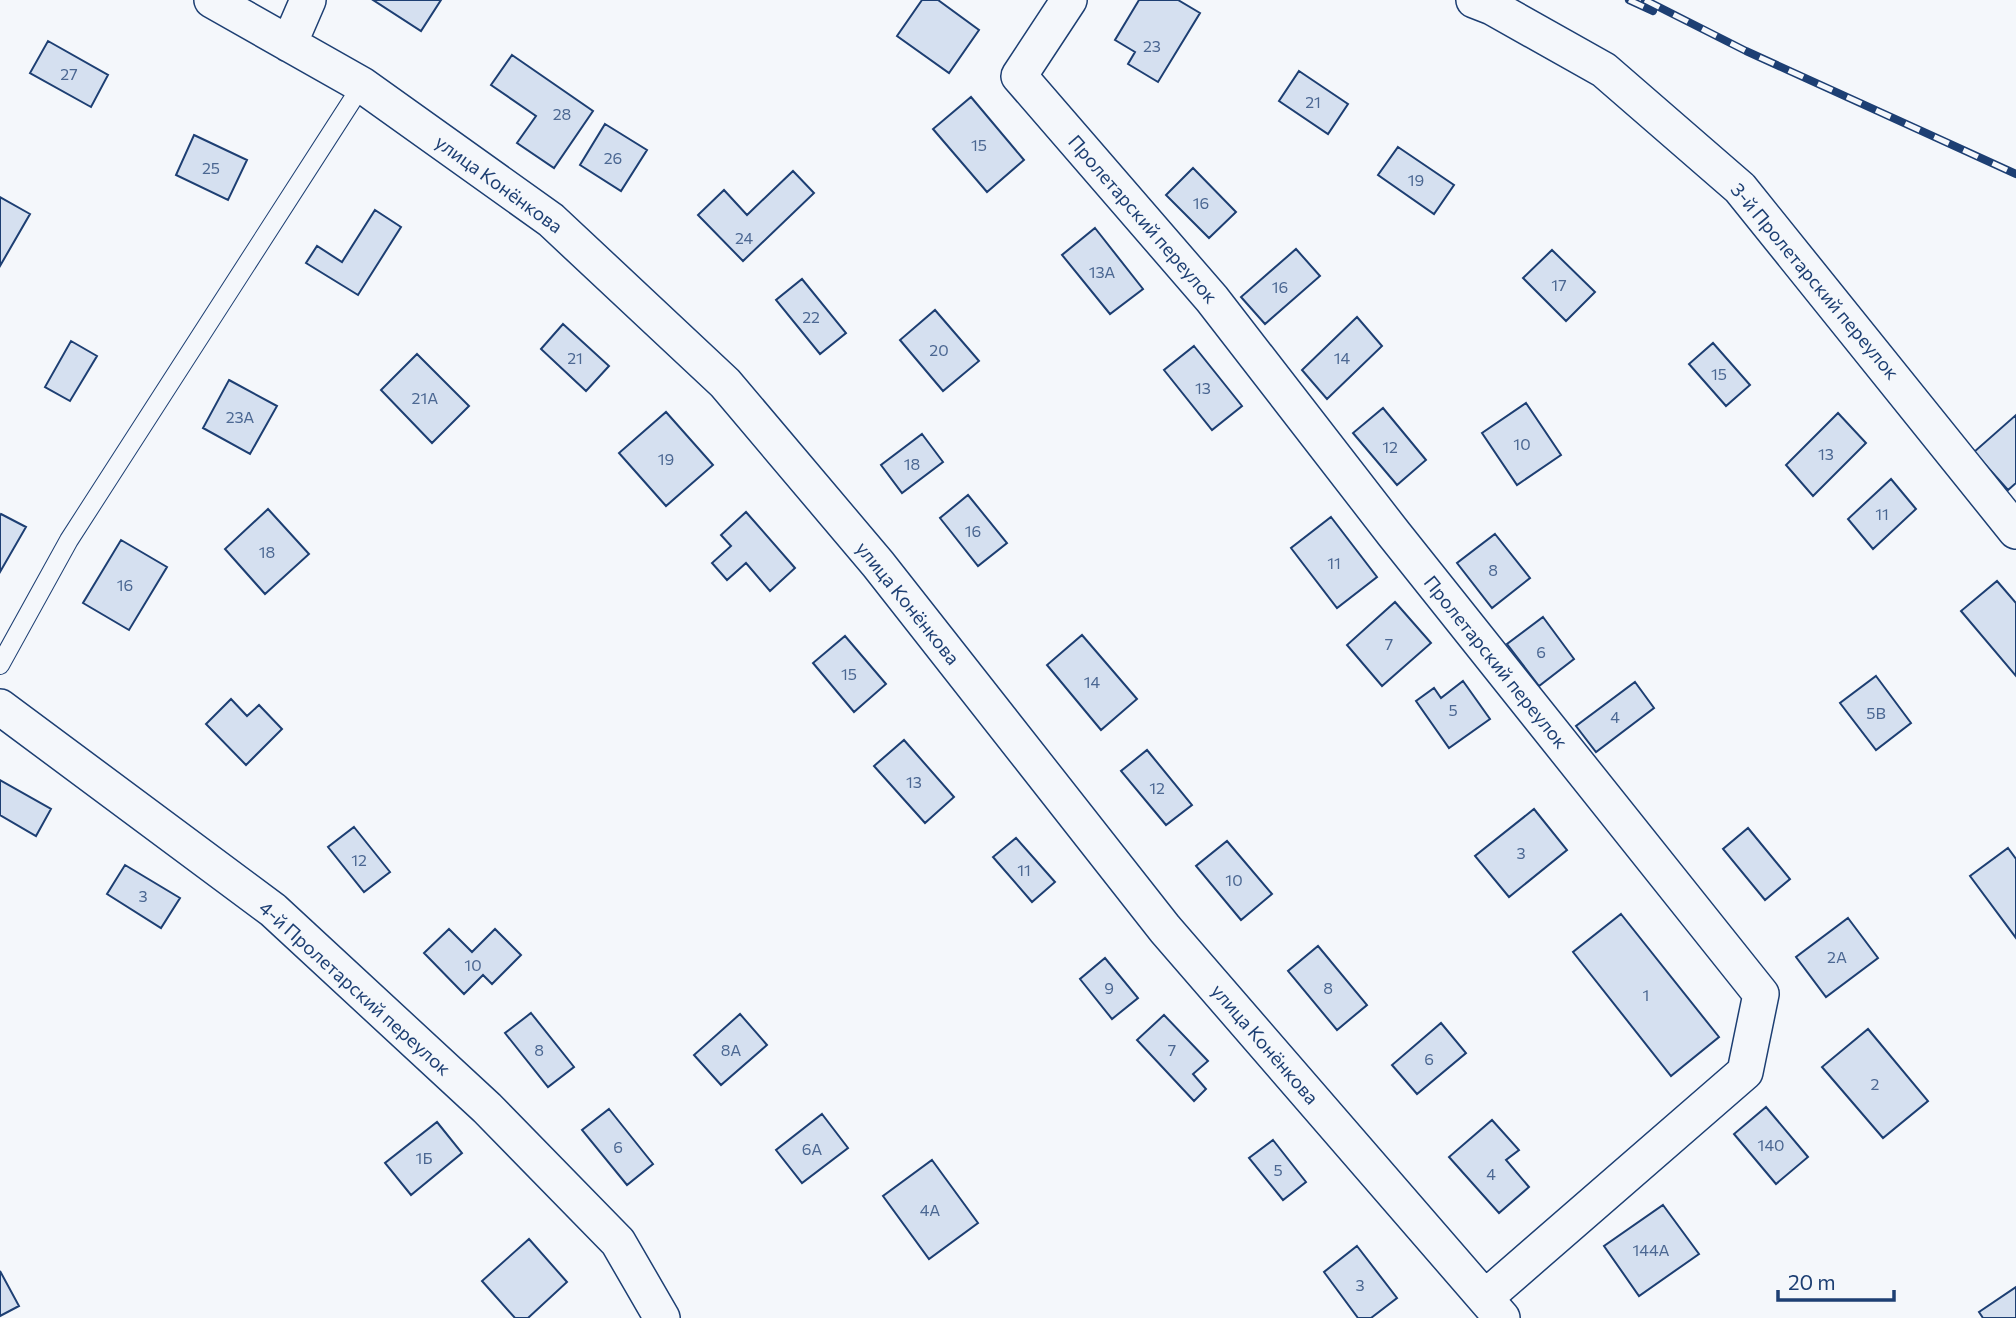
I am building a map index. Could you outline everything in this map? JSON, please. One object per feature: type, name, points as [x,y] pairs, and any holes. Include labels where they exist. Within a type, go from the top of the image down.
[{"type":"street","name":"улица Конёнкова","points":[[212,0],[362,85],[551,220],[726,383],[878,564],[1165,929],[1494,1308]]},
{"type":"street","points":[[289,44],[308,0]]},
{"type":"street","name":"Пролетарский переулок","points":[[1069,0],[1019,76],[1212,299],[1402,544],[1761,994],[1745,1072],[1494,1308]]},
{"type":"street","name":"3-й Пролетарский переулок","points":[[1474,0],[1492,7],[1604,70],[1740,188],[2016,531]]},
{"type":"street","name":"4-й Пролетарский переулок","points":[[0,707],[273,910],[486,1108],[618,1242],[662,1318]]},
{"type":"lane","points":[[0,665],[69,540],[362,85]]},
{"type":"building","points":[[373,0],[441,0],[421,31]]},
{"type":"building","points":[[922,0],[938,0],[979,30],[949,73],[897,36]]},
{"type":"building","points":[[1139,0],[1178,0],[1200,13],[1158,82],[1128,64],[1135,52],[1115,40]]},
{"type":"building","points":[[48,41],[108,75],[91,107],[30,73]]},
{"type":"building","points":[[512,55],[593,111],[554,168],[517,143],[536,116],[491,85]]},
{"type":"building","points":[[1299,71],[1348,104],[1328,134],[1279,101]]},
{"type":"building","points":[[971,97],[1024,160],[987,192],[933,129]]},
{"type":"building","points":[[605,124],[647,150],[621,191],[580,165]]},
{"type":"building","points":[[194,135],[247,160],[228,200],[176,175]]},
{"type":"building","points":[[1398,147],[1454,185],[1434,214],[1378,175]]},
{"type":"building","points":[[1193,168],[1236,212],[1209,238],[1166,195]]},
{"type":"building","points":[[793,171],[814,193],[743,261],[698,215],[724,190],[747,215]]},
{"type":"building","points":[[0,197],[30,214],[0,266]]},
{"type":"building","points":[[375,210],[401,227],[358,295],[306,263],[317,246],[342,262]]},
{"type":"building","points":[[1095,228],[1143,289],[1110,314],[1062,255]]},
{"type":"building","points":[[1296,249],[1320,276],[1265,324],[1241,297]]},
{"type":"building","points":[[1552,250],[1595,292],[1566,321],[1523,278]]},
{"type":"building","points":[[802,279],[846,333],[820,354],[776,300]]},
{"type":"building","points":[[935,310],[979,361],[943,391],[900,340]]},
{"type":"building","points":[[1357,317],[1382,346],[1327,399],[1302,370]]},
{"type":"building","points":[[563,324],[609,366],[586,391],[541,349]]},
{"type":"building","points":[[71,341],[97,356],[70,401],[45,387]]},
{"type":"building","points":[[1713,343],[1750,385],[1726,406],[1689,364]]},
{"type":"building","points":[[1194,346],[1242,406],[1212,430],[1164,370]]},
{"type":"building","points":[[417,354],[469,406],[432,443],[381,390]]},
{"type":"building","points":[[229,380],[277,406],[250,454],[203,428]]},
{"type":"building","points":[[1526,403],[1561,455],[1517,485],[1482,433]]},
{"type":"building","points":[[1383,408],[1426,460],[1397,485],[1353,433]]},
{"type":"building","points":[[666,412],[713,465],[666,506],[619,453]]},
{"type":"building","points":[[1838,413],[1866,443],[1813,496],[1786,465]]},
{"type":"building","points":[[2016,415],[2016,483],[2008,490],[1974,452]]},
{"type":"building","points":[[922,434],[943,462],[902,493],[881,465]]},
{"type":"building","points":[[1891,479],[1916,509],[1873,549],[1848,519]]},
{"type":"building","points":[[968,495],[1007,543],[978,566],[940,518]]},
{"type":"building","points":[[268,509],[309,554],[265,594],[225,549]]},
{"type":"building","points":[[746,512],[795,568],[770,591],[746,563],[727,580],[712,563],[731,546],[721,535]]},
{"type":"building","points":[[1,514],[26,527],[0,572],[0,516]]},
{"type":"building","points":[[1331,517],[1377,577],[1337,608],[1291,548]]},
{"type":"building","points":[[1495,534],[1530,578],[1492,608],[1457,563]]},
{"type":"building","points":[[121,540],[167,567],[129,630],[83,603]]},
{"type":"building","points":[[1997,581],[2016,603],[2016,676],[1961,611]]},
{"type":"building","points":[[1395,602],[1431,643],[1382,686],[1347,645]]},
{"type":"building","points":[[1543,617],[1574,659],[1539,686],[1507,644]]},
{"type":"building","points":[[1082,635],[1137,699],[1101,730],[1047,665]]},
{"type":"building","points":[[845,636],[886,684],[854,712],[813,663]]},
{"type":"building","points":[[1876,676],[1911,723],[1876,750],[1840,703]]},
{"type":"building","points":[[1463,681],[1490,719],[1449,748],[1416,701],[1434,688],[1441,698]]},
{"type":"building","points":[[1635,682],[1654,708],[1596,752],[1576,726]]},
{"type":"building","points":[[231,699],[247,716],[259,705],[282,729],[246,765],[206,724]]},
{"type":"building","points":[[904,740],[954,797],[925,823],[874,766]]},
{"type":"building","points":[[1147,750],[1192,805],[1166,825],[1121,771]]},
{"type":"building","points":[[0,780],[51,809],[36,836],[0,815]]},
{"type":"building","points":[[1534,809],[1567,850],[1509,897],[1475,856]]},
{"type":"building","points":[[354,827],[390,872],[364,892],[328,847]]},
{"type":"building","points":[[1748,828],[1790,879],[1765,900],[1723,849]]},
{"type":"building","points":[[1016,838],[1055,882],[1032,902],[993,857]]},
{"type":"building","points":[[1227,841],[1272,894],[1241,920],[1196,866]]},
{"type":"building","points":[[2008,848],[2016,859],[2016,938],[1970,876]]},
{"type":"building","points":[[125,865],[180,898],[161,928],[107,894]]},
{"type":"building","points":[[1621,914],[1719,1037],[1671,1076],[1573,952]]},
{"type":"building","points":[[1848,918],[1878,958],[1826,997],[1796,957]]},
{"type":"building","points":[[449,929],[472,952],[495,929],[521,955],[492,984],[483,975],[464,994],[424,953]]},
{"type":"building","points":[[1318,946],[1367,1005],[1337,1030],[1288,971]]},
{"type":"building","points":[[1105,958],[1138,998],[1112,1019],[1080,979]]},
{"type":"building","points":[[531,1013],[574,1067],[548,1087],[505,1033]]},
{"type":"building","points":[[740,1014],[767,1045],[721,1085],[694,1055]]},
{"type":"building","points":[[1164,1015],[1208,1061],[1193,1074],[1206,1089],[1194,1101],[1137,1040]]},
{"type":"building","points":[[1441,1023],[1466,1053],[1417,1094],[1392,1065]]},
{"type":"building","points":[[1868,1029],[1928,1101],[1883,1138],[1822,1067]]},
{"type":"building","points":[[1766,1107],[1808,1157],[1776,1184],[1734,1134]]},
{"type":"building","points":[[609,1109],[653,1164],[627,1185],[582,1130]]},
{"type":"building","points":[[822,1114],[848,1148],[802,1183],[776,1150]]},
{"type":"building","points":[[1492,1120],[1519,1150],[1506,1160],[1529,1187],[1499,1213],[1449,1157]]},
{"type":"building","points":[[437,1122],[462,1153],[411,1195],[385,1163]]},
{"type":"building","points":[[1273,1140],[1306,1182],[1283,1200],[1249,1158]]},
{"type":"building","points":[[932,1160],[978,1223],[929,1259],[883,1196]]},
{"type":"building","points":[[1663,1205],[1699,1254],[1639,1296],[1604,1246]]},
{"type":"building","points":[[529,1239],[567,1282],[528,1318],[515,1318],[482,1281]]},
{"type":"building","points":[[1357,1246],[1397,1298],[1371,1318],[1358,1318],[1324,1272]]},
{"type":"building","points":[[0,1271],[19,1306],[0,1316]]},
{"type":"building","points":[[2016,1287],[2016,1318],[1983,1318],[1979,1312]]},
{"type":"railway","points":[[1629,0],[1653,11]]},
{"type":"railway","points":[[1645,0],[1746,51],[2016,174]]}]
